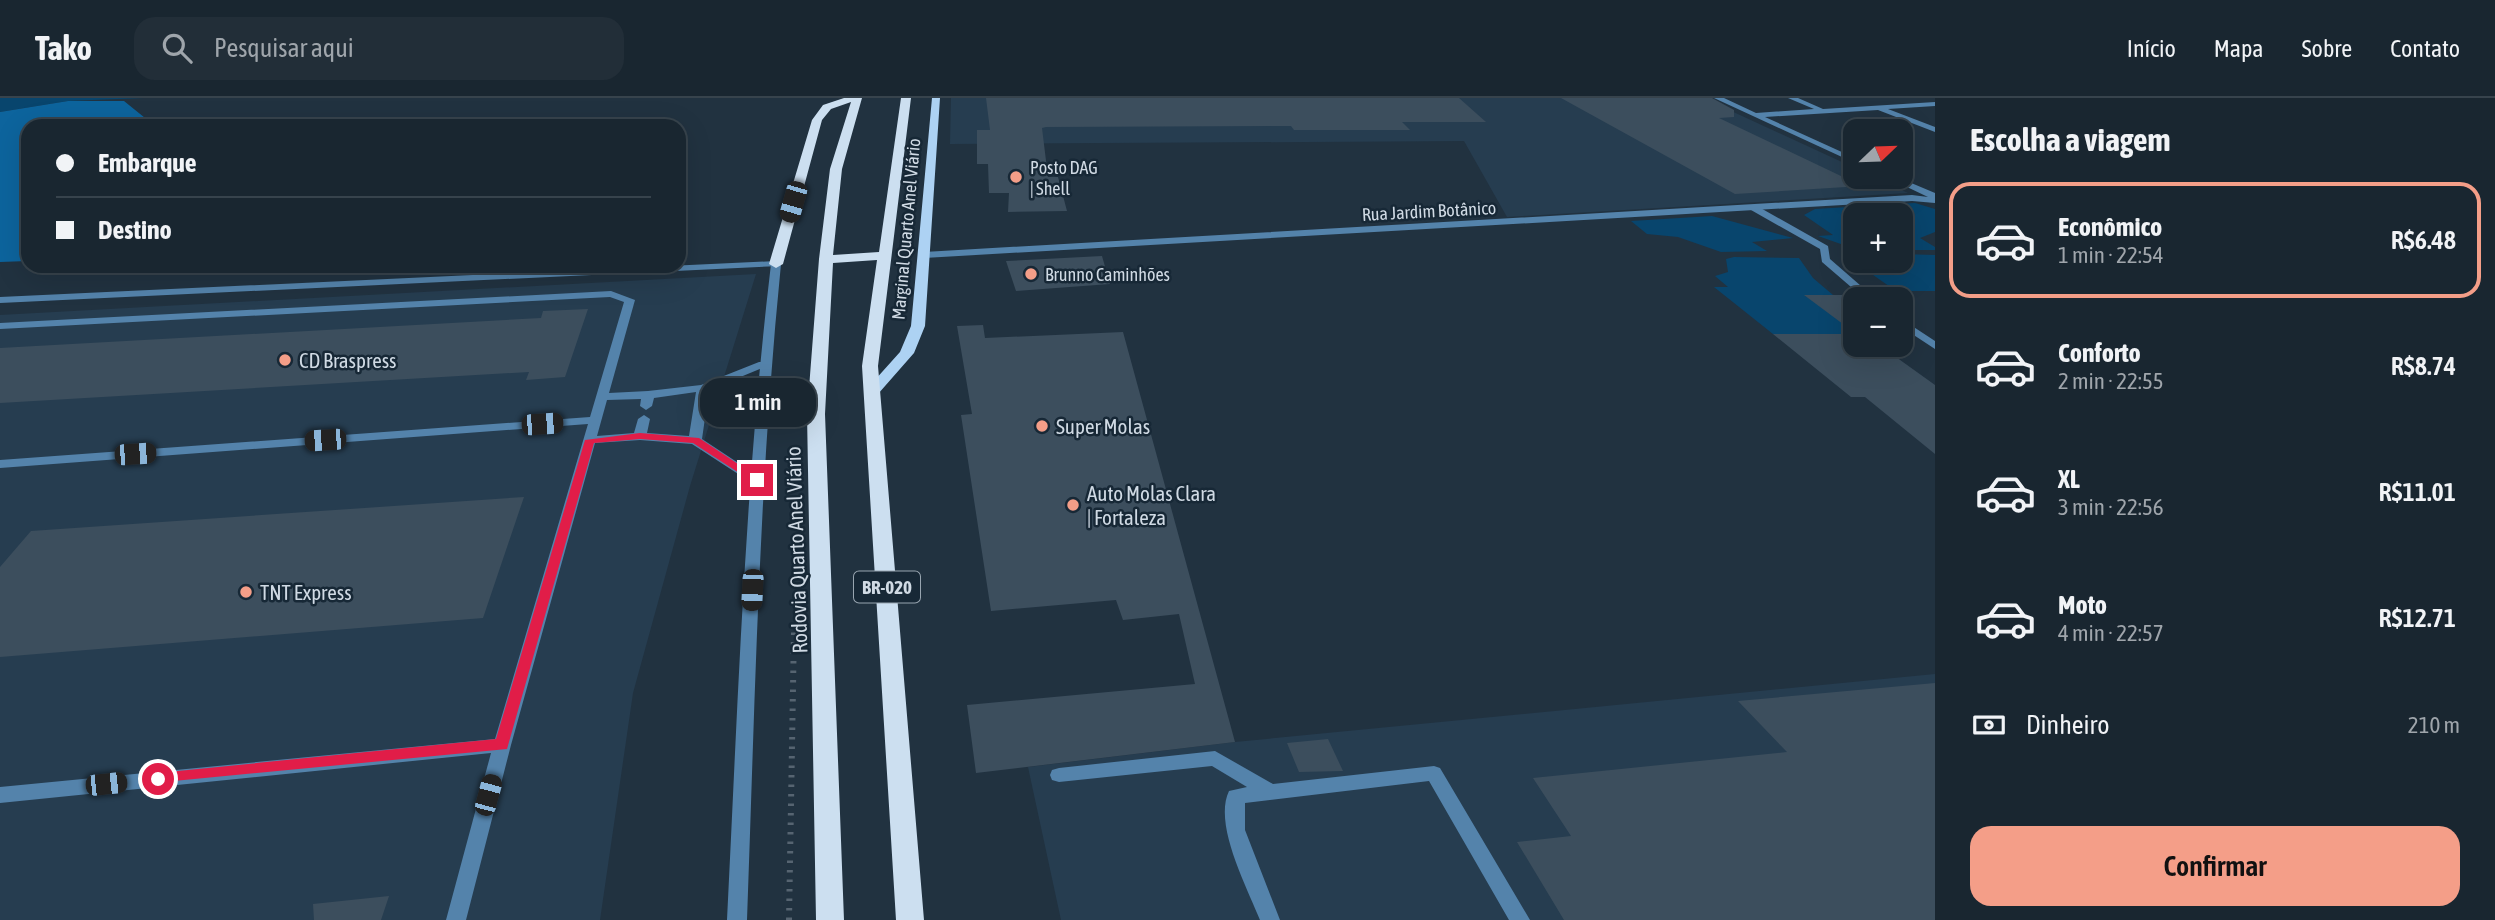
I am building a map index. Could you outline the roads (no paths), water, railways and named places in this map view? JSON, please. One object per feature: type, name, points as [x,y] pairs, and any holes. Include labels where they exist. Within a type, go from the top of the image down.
[{"type":"highway","name":"Rodovia Quarto Anel Viário","points":[[830,920],[816,414],[826,259],[836,169],[855,98]]},
{"type":"highway","points":[[776,264],[817,120],[827,107],[855,98]]},
{"type":"highway","name":"BR-020","points":[[906,98],[870,366],[910,920]]},
{"type":"highway","points":[[826,259],[883,256]]},
{"type":"main road","name":"Marginal Quarto Anel Viário","points":[[873,391],[907,353],[918,326],[936,98]]},
{"type":"street","points":[[1718,98],[1843,156]]},
{"type":"street","points":[[1793,98],[1824,111]]},
{"type":"street","points":[[1885,98],[1902,106]]},
{"type":"street","points":[[1754,115],[1935,104]]},
{"type":"street","points":[[1876,107],[1935,130]]},
{"type":"street","points":[[1913,188],[1935,198]]},
{"type":"street","name":"Rua Jardim Botânico","points":[[924,254],[1935,198]]},
{"type":"street","points":[[1754,208],[1825,248],[1825,260],[1857,287]]},
{"type":"street","points":[[686,268],[776,264],[763,364],[737,920]]},
{"type":"street","points":[[0,300],[582,273]]},
{"type":"street","points":[[0,326],[620,295],[630,300],[502,745],[456,920]]},
{"type":"street","points":[[1913,330],[1935,346]]},
{"type":"street","points":[[602,397],[646,407],[763,364]]},
{"type":"street","points":[[695,440],[703,388]]},
{"type":"street","points":[[640,436],[646,407]]},
{"type":"street","points":[[0,464],[596,420]]},
{"type":"street","points":[[590,440],[640,436],[695,440],[757,480]]},
{"type":"street","points":[[0,795],[502,745]]},
{"type":"street","points":[[1059,775],[1215,758],[1271,792]]},
{"type":"street","points":[[1270,920],[1235,830],[1236,796],[1434,773],[1520,920]]},
{"type":"place","name":"Posto DAG | Shell","points":[[1016,177]]},
{"type":"place","name":"Brunno Caminhões","points":[[1031,274]]},
{"type":"place","name":"CD Braspress","points":[[285,360]]},
{"type":"place","name":"Super Molas","points":[[1042,426]]},
{"type":"place","name":"Auto Molas Clara | Fortaleza","points":[[1073,505]]},
{"type":"place","name":"TNT Express","points":[[246,592]]}]
